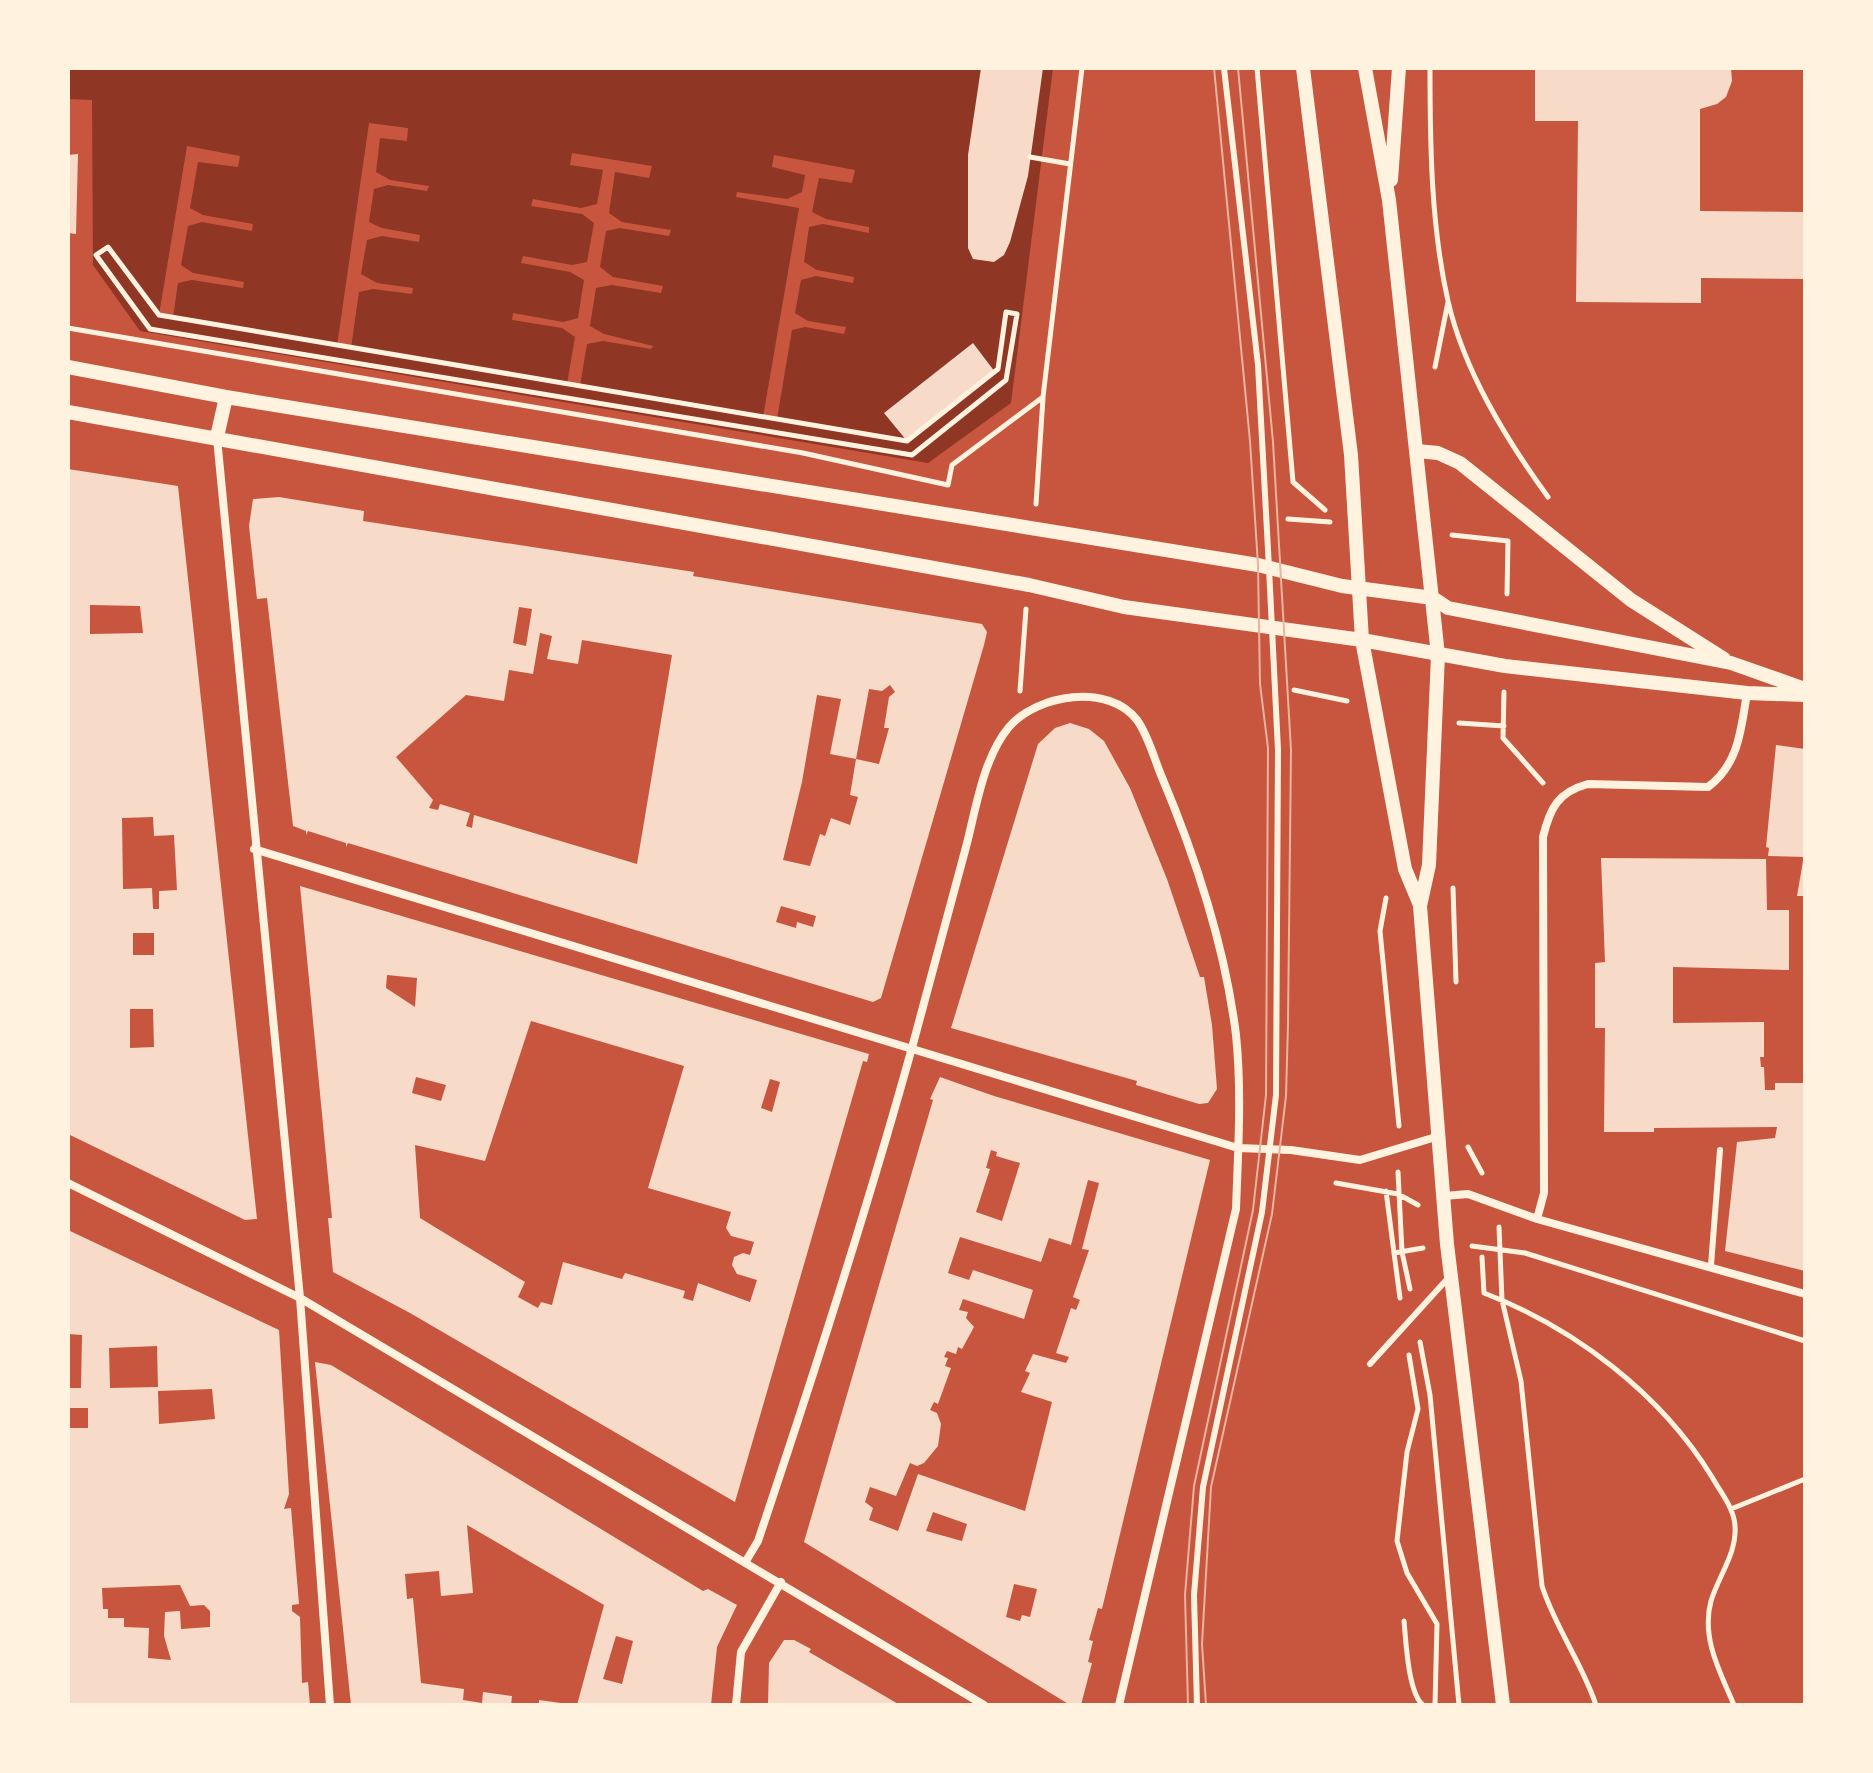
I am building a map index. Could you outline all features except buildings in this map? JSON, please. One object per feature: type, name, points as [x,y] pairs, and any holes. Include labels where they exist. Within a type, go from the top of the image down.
[{"type":"street","points":[[1303,68],[1351,455],[1362,640],[1405,869],[1420,906],[1447,1244],[1503,1705]]},
{"type":"street","points":[[1365,68],[1389,200],[1438,655],[1429,865],[1420,906]]},
{"type":"street","points":[[1389,200],[1399,68]]},
{"type":"street","points":[[68,367],[226,397],[1269,568],[1342,586],[1433,598],[1448,608],[1731,663],[1805,689]]},
{"type":"street","points":[[226,397],[217,437],[254,849],[300,1298],[330,1705]]},
{"type":"street","points":[[68,412],[1029,585],[1124,607],[1362,640],[1505,666],[1747,693],[1805,695]]},
{"type":"street","points":[[1417,451],[1438,453],[1460,463],[1631,600],[1731,663]]},
{"type":"street","points":[[1537,1219],[1544,1193],[1543,837],[1556,799],[1573,788],[1588,784],[1708,787],[1723,775],[1738,747],[1747,693]]},
{"type":"street","points":[[746,1561],[758,1541],[808,1392],[912,1048],[986,771],[1008,728],[1025,713],[1049,703],[1102,696],[1120,705],[1137,720],[1147,740],[1185,833],[1219,944],[1236,1037],[1238,1148],[1236,1209],[1119,1705]]},
{"type":"street","points":[[254,849],[1238,1148],[1360,1160],[1440,1136]]},
{"type":"street","points":[[68,1183],[300,1298],[984,1705]]},
{"type":"street","points":[[1444,1196],[1468,1194],[1537,1219],[1711,1265],[1805,1294]]},
{"type":"street","points":[[736,1705],[741,1652],[781,1582]]},
{"type":"lane","points":[[1197,1705],[1194,1595],[1203,1487],[1262,1212],[1276,1095],[1278,750],[1269,568],[1258,365],[1224,68]]},
{"type":"lane","points":[[1711,1265],[1720,1150]]},
{"type":"lane","points":[[1370,1364],[1452,1273]]},
{"type":"path","points":[[1036,502],[1043,397],[1082,68]]},
{"type":"path","points":[[1257,68],[1293,482],[1324,507]]},
{"type":"path","points":[[1430,68],[1432,173],[1448,302],[1490,406],[1522,462],[1561,516],[1542,529]]},
{"type":"path","points":[[1030,157],[1070,164]]},
{"type":"path","points":[[108,247],[159,315],[580,386],[907,441],[998,369],[1006,312],[1017,314],[1006,380],[912,455],[150,329],[96,255],[108,247]]},
{"type":"path","points":[[68,328],[803,453],[948,485],[952,465],[1043,397]]},
{"type":"path","points":[[1505,666],[1503,738],[1556,799]]},
{"type":"path","points":[[1332,1182],[1398,1194],[1426,1210],[1447,1244],[1525,1253],[1805,1341]]},
{"type":"path","points":[[1386,1191],[1418,1409],[1407,1452],[1397,1541],[1407,1573],[1437,1624],[1435,1705]]},
{"type":"path","points":[[1500,1207],[1498,1249],[1502,1300],[1521,1381],[1542,1586],[1550,1611],[1577,1658],[1596,1705]]},
{"type":"path","points":[[1394,1253],[1402,1252],[1430,1395],[1459,1705]]},
{"type":"path","points":[[1482,1257],[1484,1293],[1502,1300],[1589,1350],[1645,1394],[1692,1446],[1731,1509],[1734,1544],[1711,1601],[1708,1626],[1711,1648],[1734,1705]]},
{"type":"path","points":[[1731,1509],[1805,1479]]},
{"type":"path","points":[[1404,1621],[1413,1685],[1417,1701],[1423,1705]]},
{"type":"shaded area","points":[[68,68],[1053,68],[1011,403],[928,463],[140,331],[93,265],[92,100],[68,99]]},
{"type":"pier","points":[[369,123],[408,128],[407,141],[380,138],[376,172],[390,180],[429,186],[427,191],[388,185],[374,189],[369,222],[382,228],[420,235],[419,242],[382,236],[367,240],[361,274],[377,283],[413,288],[412,294],[373,289],[359,292],[351,348],[337,346]]},
{"type":"pier","points":[[187,146],[240,156],[238,167],[198,162],[190,208],[203,215],[253,224],[252,231],[202,222],[188,226],[181,265],[193,273],[244,282],[243,288],[192,280],[178,283],[173,318],[159,315]]},
{"type":"pier","points":[[572,153],[652,166],[649,178],[615,172],[609,213],[622,222],[671,230],[669,236],[620,228],[606,231],[600,267],[613,277],[663,286],[661,293],[612,285],[596,288],[590,326],[604,334],[653,346],[651,349],[603,341],[587,344],[580,386],[567,384],[575,337],[562,328],[512,320],[513,313],[563,322],[578,318],[584,280],[570,272],[521,263],[523,256],[572,265],[587,262],[594,223],[582,214],[531,206],[533,199],[581,208],[597,204],[603,170],[570,165]]},
{"type":"pier","points":[[774,155],[855,170],[852,183],[819,178],[812,212],[826,219],[869,227],[869,233],[823,224],[809,227],[804,262],[817,270],[854,277],[853,283],[816,276],[801,280],[795,313],[808,321],[846,327],[844,334],[805,327],[792,330],[777,419],[763,417],[799,208],[736,197],[737,192],[787,199],[802,192],[805,175],[772,167]]},
{"type":"tram line","points":[[1188,1705],[1185,1595],[1194,1486],[1253,1210],[1266,1095],[1268,748],[1260,684],[1258,565],[1250,441],[1214,68]]},
{"type":"tram line","points":[[1206,1705],[1202,1644],[1211,1487],[1272,1214],[1286,1096],[1288,1024],[1291,750],[1273,442],[1238,68]]}]
